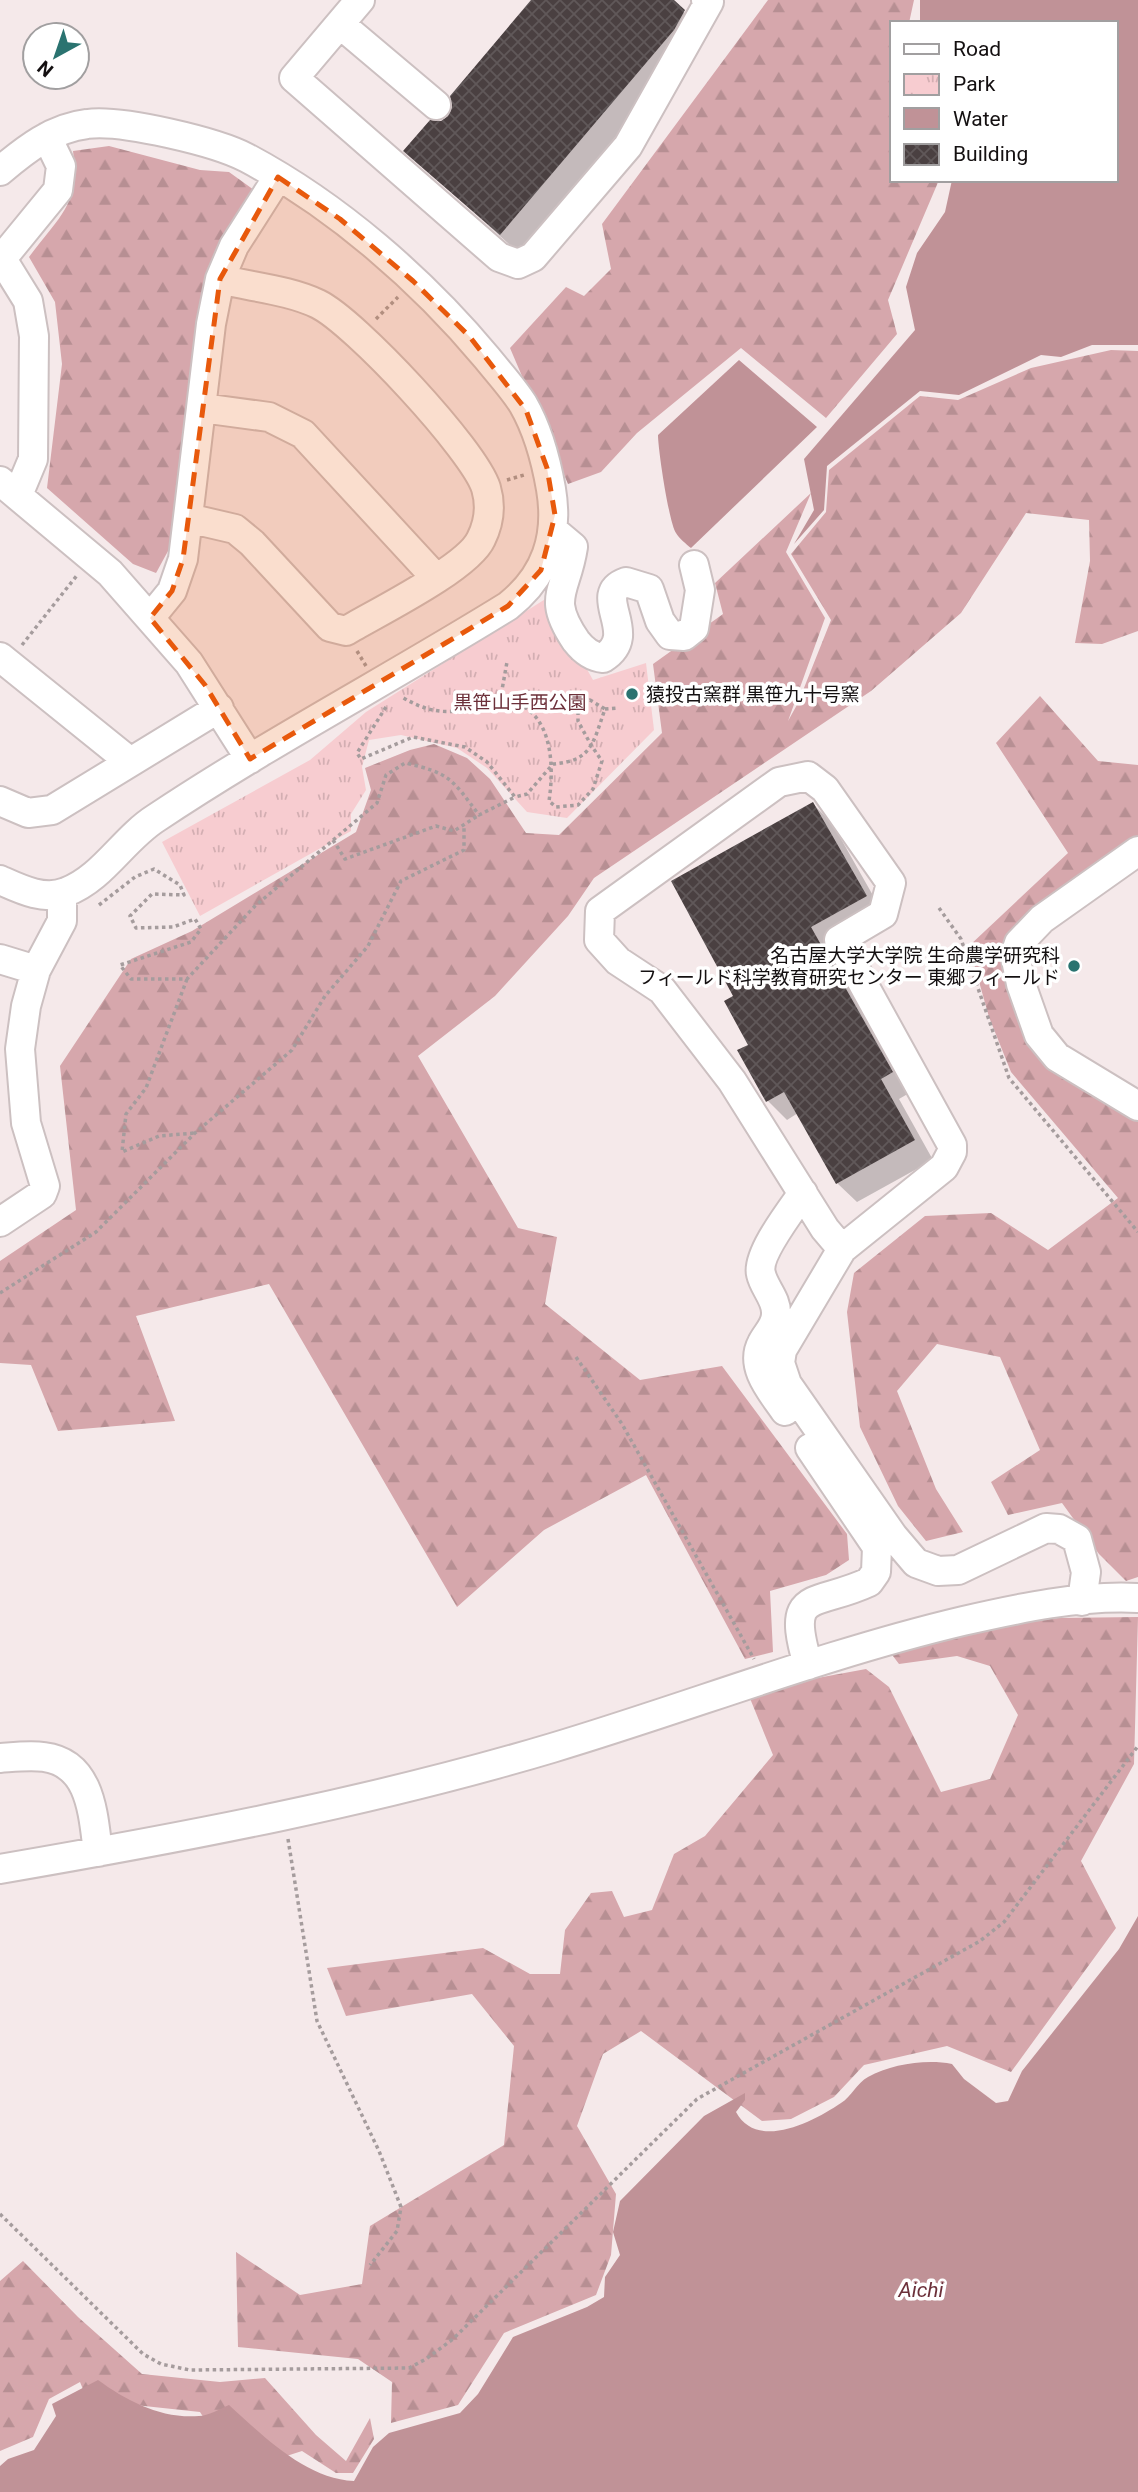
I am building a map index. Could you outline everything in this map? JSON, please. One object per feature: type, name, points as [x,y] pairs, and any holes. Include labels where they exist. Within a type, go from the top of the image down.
[{"type":"street","points":[[360,0],[293,78],[499,257],[518,264],[533,257],[628,146],[709,2],[706,0]]},
{"type":"street","points":[[340,24],[436,104]]},
{"type":"street","points":[[0,171],[47,137],[88,124],[110,124],[214,145],[248,159],[278,177],[340,219],[413,281],[464,331],[521,401],[536,429],[547,468],[555,515],[554,531],[541,570],[516,599],[385,689],[250,759],[152,820],[82,886],[62,894],[27,892],[0,880]]},
{"type":"street","points":[[47,137],[61,166],[58,190],[1,260],[28,301],[34,336],[33,459],[9,488],[93,556],[150,618],[189,663],[250,759]]},
{"type":"street","points":[[150,618],[172,591],[180,573],[211,324],[220,279],[239,238],[278,177]]},
{"type":"street","points":[[188,518],[235,529],[252,542],[330,627],[345,631],[464,560],[481,542],[489,506],[485,487],[471,460],[360,335],[317,304],[220,279]]},
{"type":"street","points":[[202,408],[270,417],[303,434],[436,578]]},
{"type":"street","points":[[554,531],[573,547],[569,574],[559,597],[561,618],[581,648],[594,657],[603,658],[616,647],[621,633],[610,601],[615,589],[626,582],[649,589],[660,621],[670,635],[684,636],[694,628],[700,590],[694,565]]},
{"type":"street","points":[[4,660],[129,761]]},
{"type":"street","points":[[0,801],[28,813],[52,810],[219,708]]},
{"type":"street","points":[[842,1249],[825,1228],[732,1081],[662,990],[618,961],[599,940],[600,911],[779,782],[808,776],[825,789],[891,883],[883,914],[839,940],[952,1144],[952,1152],[944,1167],[842,1249],[782,1350],[780,1363],[787,1384],[900,1545],[916,1563],[938,1571],[958,1570],[1046,1528],[1059,1529],[1077,1539],[1086,1572],[1082,1601]]},
{"type":"street","points":[[1138,851],[1042,919],[1019,943],[1015,955],[1021,984],[1039,1035],[1057,1057],[1138,1106]]},
{"type":"street","points":[[0,1222],[42,1194],[46,1186],[26,1123],[10,1049],[36,970],[62,921],[62,894]]},
{"type":"street","points":[[0,958],[36,970]]},
{"type":"street","points":[[803,1193],[771,1243],[761,1267],[761,1275],[776,1308],[776,1317],[760,1348],[758,1364],[769,1387],[877,1547],[878,1560],[869,1582],[819,1599],[802,1612],[797,1629],[808,1665]]},
{"type":"street","points":[[0,1869],[284,1817],[465,1773],[941,1626],[1019,1609],[1128,1598]]},
{"type":"street","points":[[0,1758],[46,1757],[70,1769],[84,1784],[91,1800],[97,1852]]},
{"type":"path","points":[[360,335],[413,281]]},
{"type":"path","points":[[485,487],[547,468]]},
{"type":"path","points":[[4,660],[93,556]]},
{"type":"path","points":[[345,631],[385,689],[441,713],[500,701],[514,703],[539,719],[551,750],[553,764],[549,801],[556,807],[578,805],[593,789],[602,761],[578,721],[578,708],[590,700],[605,709],[618,708]]},
{"type":"path","points":[[500,701],[507,662]]},
{"type":"path","points":[[385,689],[357,752],[361,759],[413,737],[465,747],[487,762],[515,797]]},
{"type":"path","points":[[333,840],[345,859],[436,826],[454,831],[479,815],[527,794],[553,764],[572,763],[584,758],[605,709]]},
{"type":"path","points":[[195,1133],[159,1136],[122,1152],[125,1114],[146,1088],[187,979],[255,906],[377,803],[386,775],[405,763],[438,770],[456,785],[479,815]]},
{"type":"path","points":[[0,1293],[96,1232],[195,1133],[292,1050],[325,996],[368,946],[401,881],[464,850],[464,825]]},
{"type":"path","points":[[99,905],[135,877],[154,869],[180,885],[184,895],[152,894],[130,916],[136,928],[173,927],[195,919],[201,929],[191,942],[120,965],[131,979],[187,979]]},
{"type":"path","points":[[939,908],[961,939],[1009,1078],[1138,1232]]},
{"type":"path","points":[[576,1357],[622,1424],[765,1679]]},
{"type":"path","points":[[0,2214],[144,2354],[161,2364],[190,2370],[409,2368],[426,2360],[453,2339],[697,2099],[980,1941],[1004,1922],[1138,1745]]},
{"type":"path","points":[[284,1817],[317,2021],[379,2151],[401,2207],[397,2231],[370,2265]]},
{"type":"highlighted area","points":[[278,177],[340,219],[413,281],[470,337],[526,410],[547,468],[555,515],[541,570],[508,606],[250,759],[205,685],[150,618],[172,591],[183,559],[220,279]]},
{"type":"green space","points":[[768,0],[914,0],[909,21],[890,21],[890,182],[938,182],[888,300],[897,334],[826,418],[741,348],[637,433],[601,472],[568,484],[510,348],[566,287],[584,296],[611,269],[602,224]]},
{"type":"green space","points":[[109,146],[200,170],[229,172],[254,190],[173,542],[156,573],[133,564],[47,488],[62,364],[55,302],[29,257],[65,209],[70,197],[74,169],[73,151]]},
{"type":"green space","points":[[1111,350],[1138,351],[1138,631],[1102,644],[1075,643],[1090,561],[1089,520],[1026,513],[961,613],[871,691],[594,878],[568,916],[495,996],[418,1056],[518,1228],[557,1237],[545,1304],[640,1380],[722,1366],[847,1534],[849,1560],[826,1575],[770,1591],[773,1652],[745,1659],[646,1475],[544,1530],[457,1607],[269,1284],[136,1316],[175,1421],[58,1431],[31,1365],[0,1363],[0,1261],[76,1210],[60,1066],[131,959],[192,931],[356,832],[371,790],[365,768],[410,750],[434,744],[467,758],[490,779],[526,833],[559,835],[662,733],[653,664],[723,614],[715,583],[811,493],[786,552],[825,618],[788,721],[798,703],[831,620],[791,554],[826,512],[829,470],[920,396],[958,400],[1031,368]]},
{"type":"green space","name":"黒笹山手西公園","points":[[547,598],[593,680],[646,663],[654,730],[567,818],[527,812],[487,768],[457,748],[401,735],[369,740],[362,767],[366,790],[351,814],[351,831],[200,916],[162,842],[310,760],[366,712]]},
{"type":"green space","points":[[1040,696],[1098,761],[1138,765],[1138,842],[1018,936],[1029,1041],[1054,1072],[1138,1118],[1138,1577],[1126,1581],[1099,1554],[1062,1503],[1008,1515],[991,1482],[1040,1450],[1000,1357],[937,1344],[897,1391],[936,1489],[963,1532],[926,1541],[898,1506],[860,1427],[847,1312],[854,1273],[925,1216],[991,1213],[1048,1250],[1118,1198],[1011,1072],[989,1017],[969,946],[1068,853],[996,743]]},
{"type":"green space","points":[[1138,1617],[1134,1764],[1081,1861],[1116,1928],[1011,2072],[947,2046],[864,2065],[834,2097],[791,2119],[762,2121],[641,2031],[603,2054],[577,2126],[616,2194],[611,2255],[596,2295],[504,2333],[458,2405],[391,2423],[392,2382],[358,2359],[238,2347],[236,2252],[300,2295],[362,2284],[370,2226],[504,2145],[514,2046],[472,1994],[346,2016],[327,1968],[483,1948],[530,1974],[560,1974],[565,1930],[591,1893],[612,1891],[624,1917],[652,1910],[674,1854],[705,1836],[773,1755],[747,1691],[866,1669],[889,1687],[941,1792],[990,1779],[1018,1715],[990,1666],[957,1656],[899,1664],[890,1652],[931,1634],[1058,1618]]},
{"type":"green space","points":[[23,2261],[78,2317],[142,2374],[220,2382],[265,2378],[316,2435],[346,2461],[370,2418],[374,2439],[353,2473],[336,2473],[302,2451],[268,2462],[219,2442],[200,2412],[107,2402],[95,2419],[80,2382],[49,2399],[33,2437],[0,2451],[0,2281]]},
{"type":"water","points":[[920,0],[1138,0],[1138,345],[1092,345],[1061,357],[1041,355],[959,395],[920,391],[827,466],[824,510],[794,544],[814,510],[804,459],[915,330],[906,287],[917,253],[945,212],[952,182],[1117,182],[1117,21],[920,21]]},
{"type":"water","points":[[739,360],[817,427],[691,548],[679,537],[673,526],[664,485],[658,435]]},
{"type":"water","name":"Aichi","points":[[1138,1916],[1138,2492],[0,2492],[0,2466],[8,2459],[34,2450],[56,2416],[52,2404],[98,2380],[145,2407],[171,2415],[203,2416],[229,2405],[271,2442],[302,2464],[319,2473],[354,2481],[373,2447],[389,2433],[460,2413],[478,2394],[513,2337],[587,2307],[604,2297],[605,2277],[620,2255],[613,2232],[620,2201],[704,2116],[745,2093],[745,2100],[736,2112],[745,2124],[757,2130],[786,2129],[816,2118],[845,2100],[868,2077],[898,2066],[920,2062],[952,2064],[964,2079],[996,2103],[1008,2101],[1022,2071],[1119,1949]]},
{"type":"building","points":[[531,0],[674,0],[685,10],[674,30],[500,235],[403,151],[430,120],[441,121],[448,116],[452,107],[450,96]]},
{"type":"building","points":[[813,802],[867,896],[811,927],[893,1072],[881,1079],[915,1140],[836,1184],[784,1092],[766,1102],[737,1050],[748,1045],[724,1001],[733,996],[671,881]]},
{"type":"place","name":"猿投古窯群 黒笹九十号窯","points":[[632,694]]},
{"type":"place","name":"名古屋大学大学院 生命農学研究科 フィールド科学教育研究センター 東郷フィールド","points":[[1074,966]]}]
